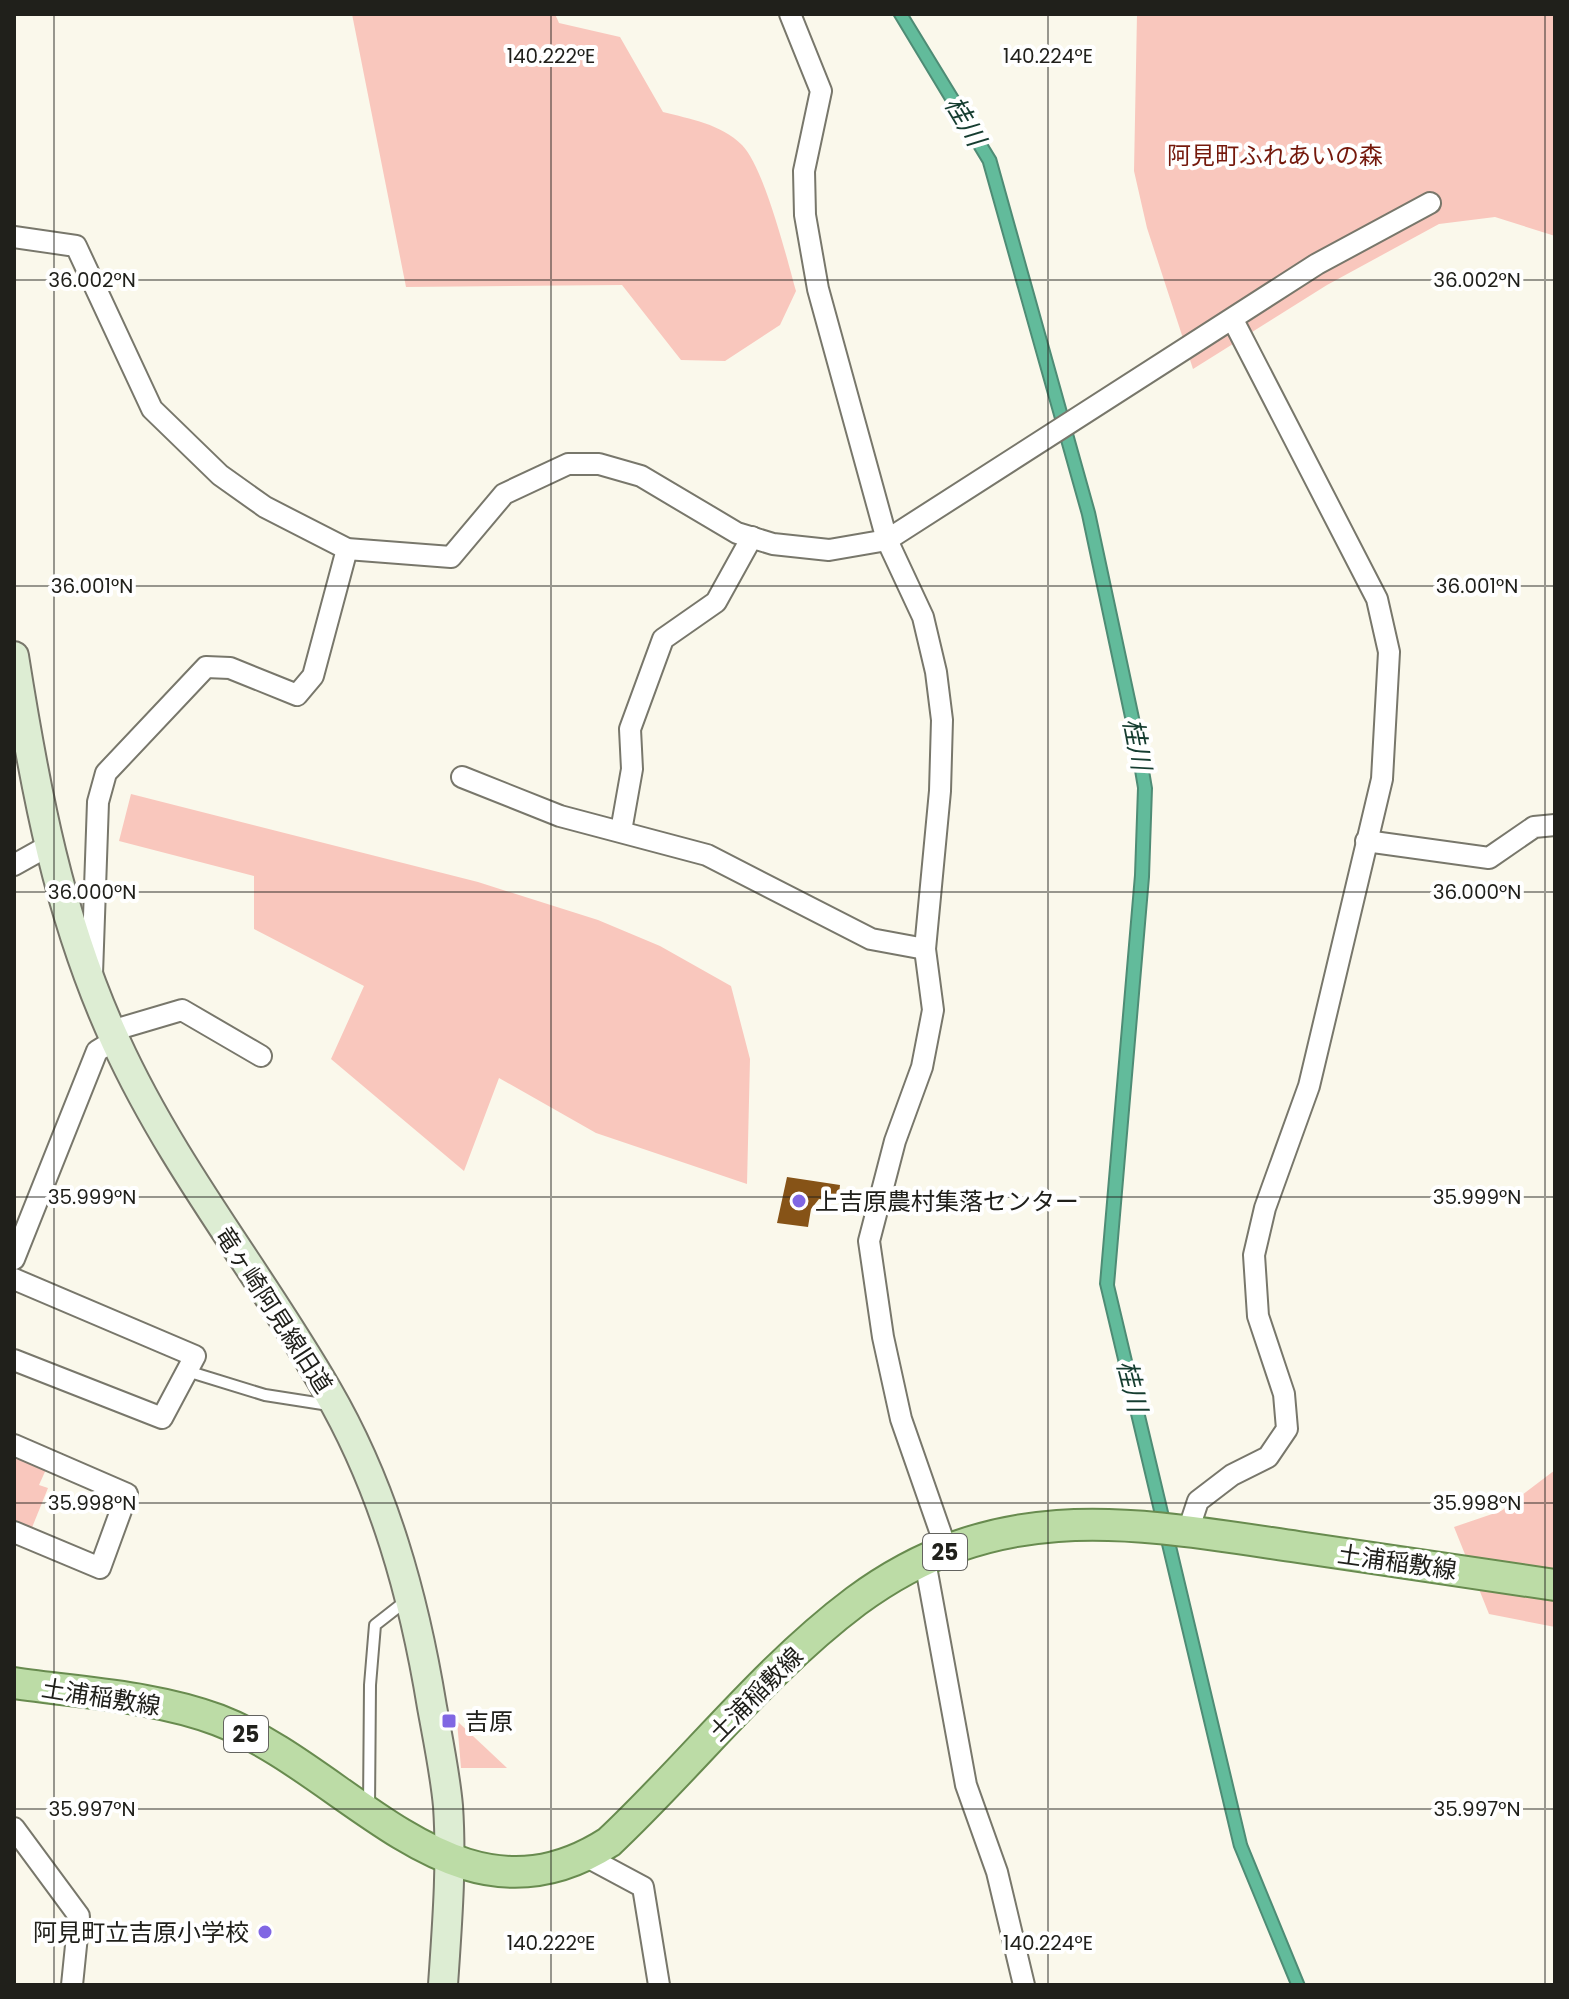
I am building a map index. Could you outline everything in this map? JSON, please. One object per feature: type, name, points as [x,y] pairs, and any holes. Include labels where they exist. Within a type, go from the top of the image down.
[{"type":"main road","name":"土浦稲敷線","points":[[14,1683],[147,1703],[217,1720],[269,1747],[448,1859],[483,1871],[508,1875],[534,1874],[587,1857],[609,1842],[819,1631],[857,1601],[936,1556],[1025,1528],[1103,1522],[1188,1531],[1555,1585]]},
{"type":"street","points":[[790,14],[821,91],[804,171],[805,215],[818,289],[887,540],[923,617],[936,672],[942,720],[940,791],[925,949],[933,1010],[922,1067],[895,1141],[869,1241],[883,1337],[936,1556],[966,1785],[997,1872],[1024,1985]]},
{"type":"street","points":[[14,237],[76,246],[152,409],[220,475],[265,507],[347,549],[451,557],[504,494],[568,464],[599,464],[641,476],[737,533],[773,544],[829,550],[887,540],[1317,264],[1430,203]]},
{"type":"street","points":[[1188,1531],[1198,1501],[1232,1475],[1268,1457],[1287,1429],[1284,1394],[1258,1316],[1254,1255],[1265,1208],[1309,1086],[1382,779],[1389,652],[1377,599],[1233,320]]},
{"type":"street","points":[[621,831],[632,769],[630,729],[663,639],[716,602],[752,537]]},
{"type":"street","points":[[92,985],[98,802],[106,773],[206,667],[230,668],[297,695],[313,676],[347,549]]},
{"type":"street","name":"竜ヶ崎阿見線旧道","points":[[14,656],[32,771],[48,846],[92,985],[113,1036],[176,1157],[335,1405],[383,1512],[412,1597],[446,1792],[448,1859],[443,1985]]},
{"type":"street","points":[[462,777],[560,816],[707,855],[871,939],[925,949]]},
{"type":"street","points":[[1366,841],[1489,858],[1534,827],[1555,825]]},
{"type":"street","points":[[14,865],[48,846]]},
{"type":"street","points":[[14,1259],[97,1051],[113,1036],[182,1010],[261,1056]]},
{"type":"street","points":[[14,1279],[195,1356],[162,1418],[14,1360]]},
{"type":"street","points":[[14,1445],[127,1494],[100,1568],[15,1537]]},
{"type":"street","points":[[14,1828],[79,1916],[72,1985]]},
{"type":"street","points":[[587,1857],[643,1887],[659,1985]]},
{"type":"lane","points":[[187,1371],[265,1395],[335,1405]]},
{"type":"lane","points":[[369,1812],[370,1685],[375,1625],[391,1609],[412,1597]]},
{"type":"green space","points":[[352,14],[555,14],[559,23],[620,37],[663,112],[705,123],[725,132],[750,156],[774,214],[796,291],[780,325],[725,361],[681,360],[622,285],[406,287]]},
{"type":"green space","name":"阿見町ふれあいの森","points":[[1137,14],[1555,14],[1555,236],[1495,217],[1439,224],[1327,285],[1193,369],[1147,228],[1134,171]]},
{"type":"green space","points":[[131,794],[478,882],[598,920],[660,946],[731,986],[750,1059],[747,1184],[596,1133],[499,1078],[464,1171],[331,1059],[364,986],[254,929],[254,876],[119,841]]},
{"type":"green space","points":[[16,1454],[48,1465],[39,1485],[48,1488],[29,1535],[14,1529]]},
{"type":"green space","points":[[1555,1470],[1555,1627],[1489,1614],[1454,1527],[1501,1511]]},
{"type":"green space","points":[[457,1721],[507,1768],[461,1768]]},
{"type":"water","name":"桂川","points":[[893,14],[908,14],[996,158],[1095,512],[1144,741],[1152,788],[1149,877],[1114,1285],[1247,1844],[1305,1985],[1291,1985],[1234,1847],[1100,1284],[1135,875],[1138,788],[1130,741],[1082,515],[983,163]]},
{"type":"building","name":"上吉原農村集落センター","points":[[787,1177],[840,1185],[838,1202],[819,1199],[811,1209],[808,1227],[777,1223]]},
{"type":"place","name":"上吉原農村集落センター","points":[[799,1201]]},
{"type":"place","name":"吉原","points":[[449,1721]]},
{"type":"place","name":"阿見町立吉原小学校","points":[[265,1932]]}]
